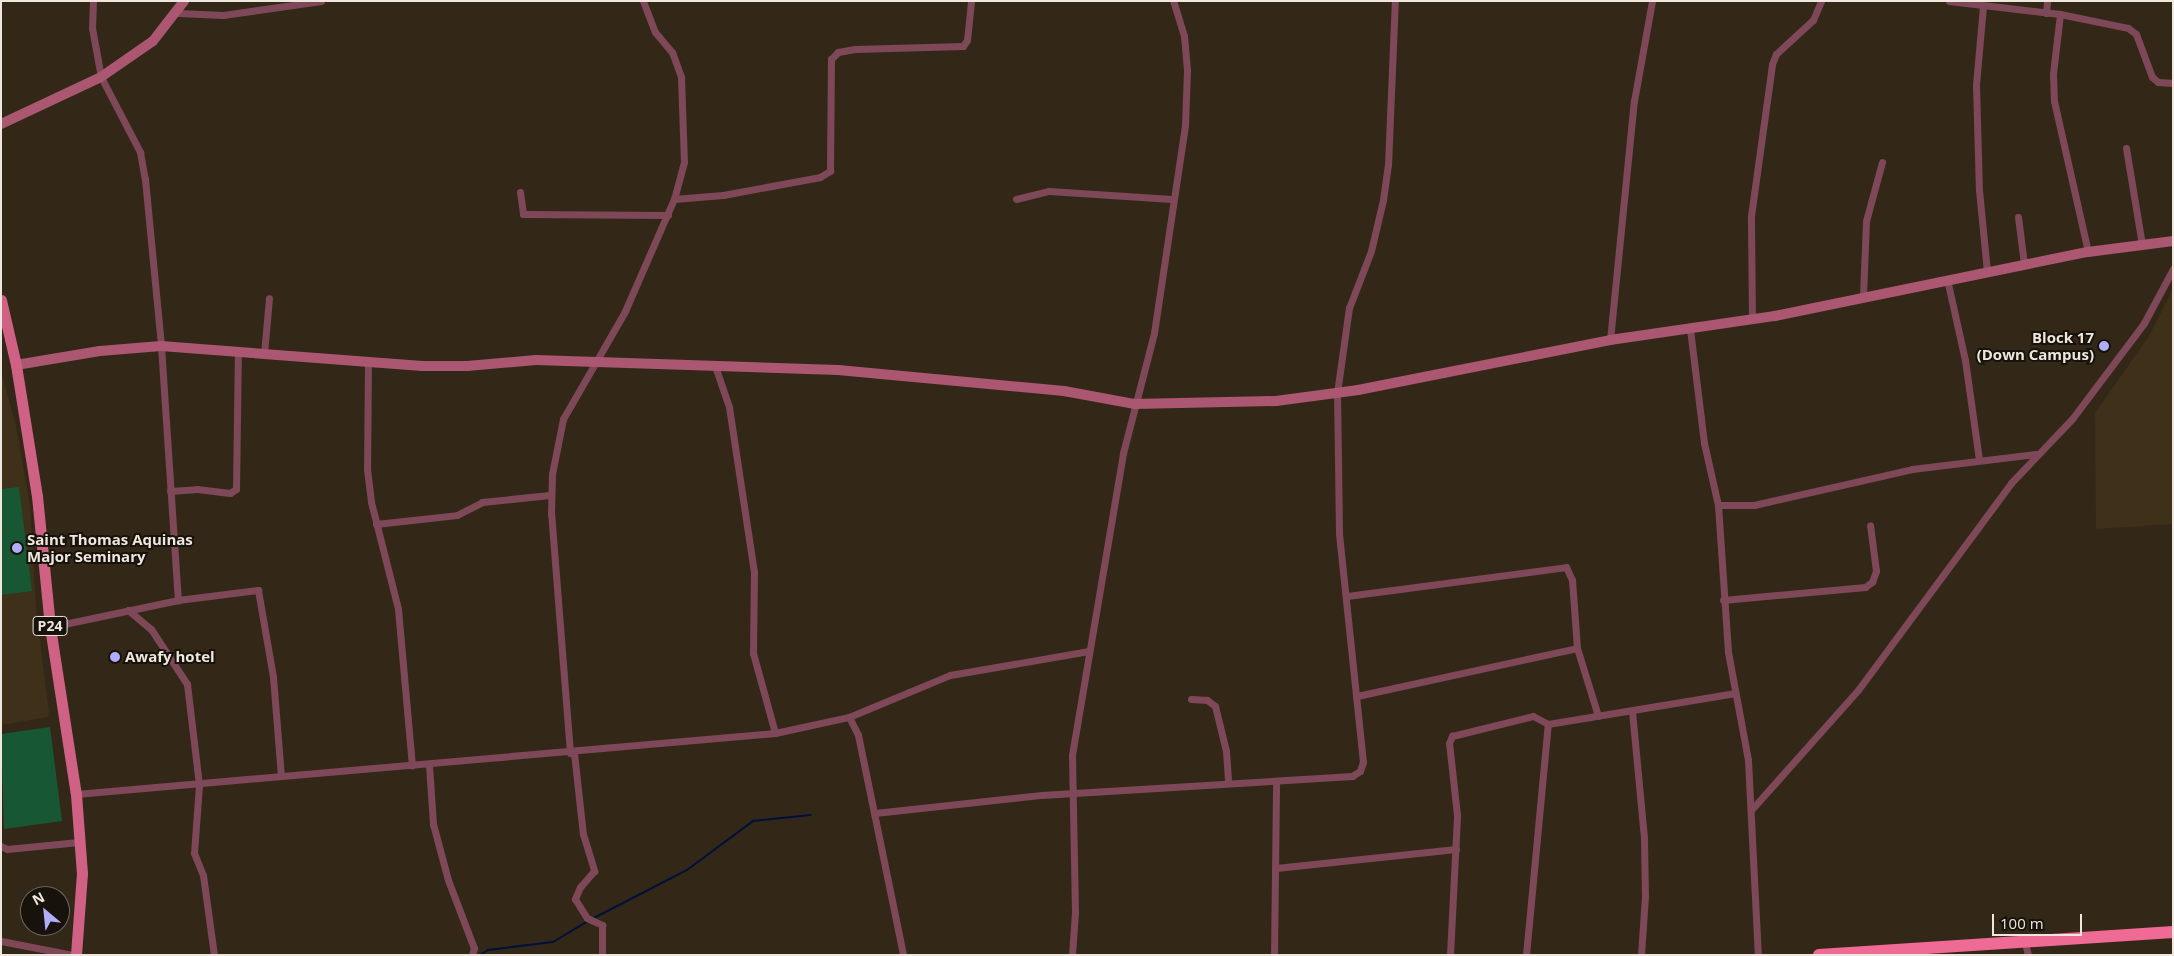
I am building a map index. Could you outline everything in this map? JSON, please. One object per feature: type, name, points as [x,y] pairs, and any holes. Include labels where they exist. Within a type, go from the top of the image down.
[{"type":"highway","points":[[1819,955],[2026,949],[2173,932]]},
{"type":"main road","name":"P24","points":[[1,300],[16,365],[36,496],[50,627],[76,794],[82,873],[74,955]]},
{"type":"street","points":[[93,1],[92,28],[101,77],[140,152],[161,346],[178,600]]},
{"type":"street","points":[[1,124],[101,77],[153,41],[178,13],[184,1]]},
{"type":"street","points":[[178,13],[223,16],[321,1]]},
{"type":"street","points":[[602,955],[602,926],[586,918],[575,899],[580,887],[594,871],[583,834],[572,753],[550,495],[563,420],[599,361],[625,311],[674,200],[684,162],[681,77],[672,52],[655,32],[643,1]]},
{"type":"street","points":[[674,200],[723,195],[820,177],[830,171],[831,59],[838,52],[855,48],[963,46],[966,40],[971,1]]},
{"type":"street","points":[[1072,955],[1075,893],[1072,755],[1134,404],[1154,333],[1172,199],[1185,125],[1187,70],[1184,36],[1173,1]]},
{"type":"street","points":[[875,814],[1072,793],[1352,776],[1360,771],[1363,762],[1336,480],[1338,394],[1349,308],[1371,251],[1383,200],[1388,165],[1395,1]]},
{"type":"street","points":[[1610,340],[1634,101],[1652,1]]},
{"type":"street","points":[[1752,319],[1751,216],[1772,64],[1776,54],[1813,20],[1821,1]]},
{"type":"street","points":[[1949,1],[2060,14],[2128,28],[2136,34],[2152,77],[2158,82],[2173,83]]},
{"type":"street","points":[[2046,13],[2047,1]]},
{"type":"street","points":[[1983,6],[1976,85],[1979,190],[1987,272]]},
{"type":"street","points":[[2060,14],[2053,74],[2054,101],[2088,252]]},
{"type":"street","points":[[2126,148],[2142,245]]},
{"type":"street","points":[[1863,296],[1866,221],[1882,162]]},
{"type":"street","points":[[520,192],[523,214],[668,215]]},
{"type":"street","points":[[1016,199],[1049,192],[1172,199]]},
{"type":"street","points":[[2018,217],[2024,264]]},
{"type":"street","points":[[16,365],[100,350],[161,346],[368,362],[467,366],[536,360],[599,361],[900,374],[1064,391],[1134,404],[1276,401],[1338,394],[1610,340],[1752,319],[2088,252],[2173,241]]},
{"type":"street","points":[[1752,809],[1858,690],[2036,454],[2072,419],[2112,368],[2144,323],[2173,269]]},
{"type":"street","points":[[1947,279],[1965,360],[1979,460]]},
{"type":"street","points":[[264,354],[269,298]]},
{"type":"street","points":[[1690,329],[1704,443],[1718,505],[1723,600],[1752,809],[1758,955]]},
{"type":"street","points":[[170,491],[197,489],[230,493],[236,489],[238,351]]},
{"type":"street","points":[[368,362],[367,469],[376,524],[398,609],[412,765]]},
{"type":"street","points":[[715,366],[729,406],[753,564],[753,654],[775,733]]},
{"type":"street","points":[[1718,505],[1754,505],[1912,469],[2036,454]]},
{"type":"street","points":[[376,524],[457,515],[482,502],[550,495]]},
{"type":"street","points":[[1723,600],[1865,587],[1872,582],[1876,571],[1870,525]]},
{"type":"street","points":[[1347,596],[1566,568],[1572,580],[1577,648],[1598,716]]},
{"type":"street","points":[[50,627],[178,600],[255,589],[260,593],[274,685],[281,776]]},
{"type":"street","points":[[128,610],[150,629],[187,684],[198,784],[194,853],[203,875],[214,955]]},
{"type":"street","points":[[1357,696],[1577,648]]},
{"type":"street","points":[[76,794],[572,753],[775,733],[849,717],[950,675],[1089,651]]},
{"type":"street","points":[[1450,955],[1457,815],[1450,743],[1452,736],[1533,716],[1548,724],[1736,693]]},
{"type":"street","points":[[1191,699],[1207,700],[1215,706],[1226,752],[1228,783]]},
{"type":"street","points":[[1632,711],[1644,839],[1645,896],[1641,955]]},
{"type":"street","points":[[849,717],[858,735],[903,955]]},
{"type":"street","points":[[1526,955],[1548,724]]},
{"type":"street","points":[[428,765],[433,824],[448,880],[474,948],[472,955]]},
{"type":"street","points":[[1274,955],[1276,781]]},
{"type":"street","points":[[1,846],[7,849],[79,842]]},
{"type":"street","points":[[1276,868],[1456,849]]},
{"type":"street","points":[[1,942],[74,955]]},
{"type":"shaded area","points":[[2173,289],[2173,524],[2096,529],[2095,413],[2149,336]]},
{"type":"shaded area","name":"Saint Thomas Aquinas Major Seminary","points":[[1,371],[16,426],[30,506],[36,608],[49,712],[48,717],[1,725]]},
{"type":"green space","points":[[19,487],[32,591],[1,595],[1,489]]},
{"type":"green space","points":[[50,727],[62,821],[4,829],[1,734]]},
{"type":"waterway","points":[[592,919],[687,870],[753,821],[811,815]]},
{"type":"waterway","points":[[480,955],[488,950],[553,942],[588,921]]},
{"type":"place","name":"Block 17 (Down Campus)","points":[[2104,346]]},
{"type":"place","name":"Saint Thomas Aquinas Major Seminary","points":[[17,548]]},
{"type":"place","name":"Awafy hotel","points":[[115,657]]}]
